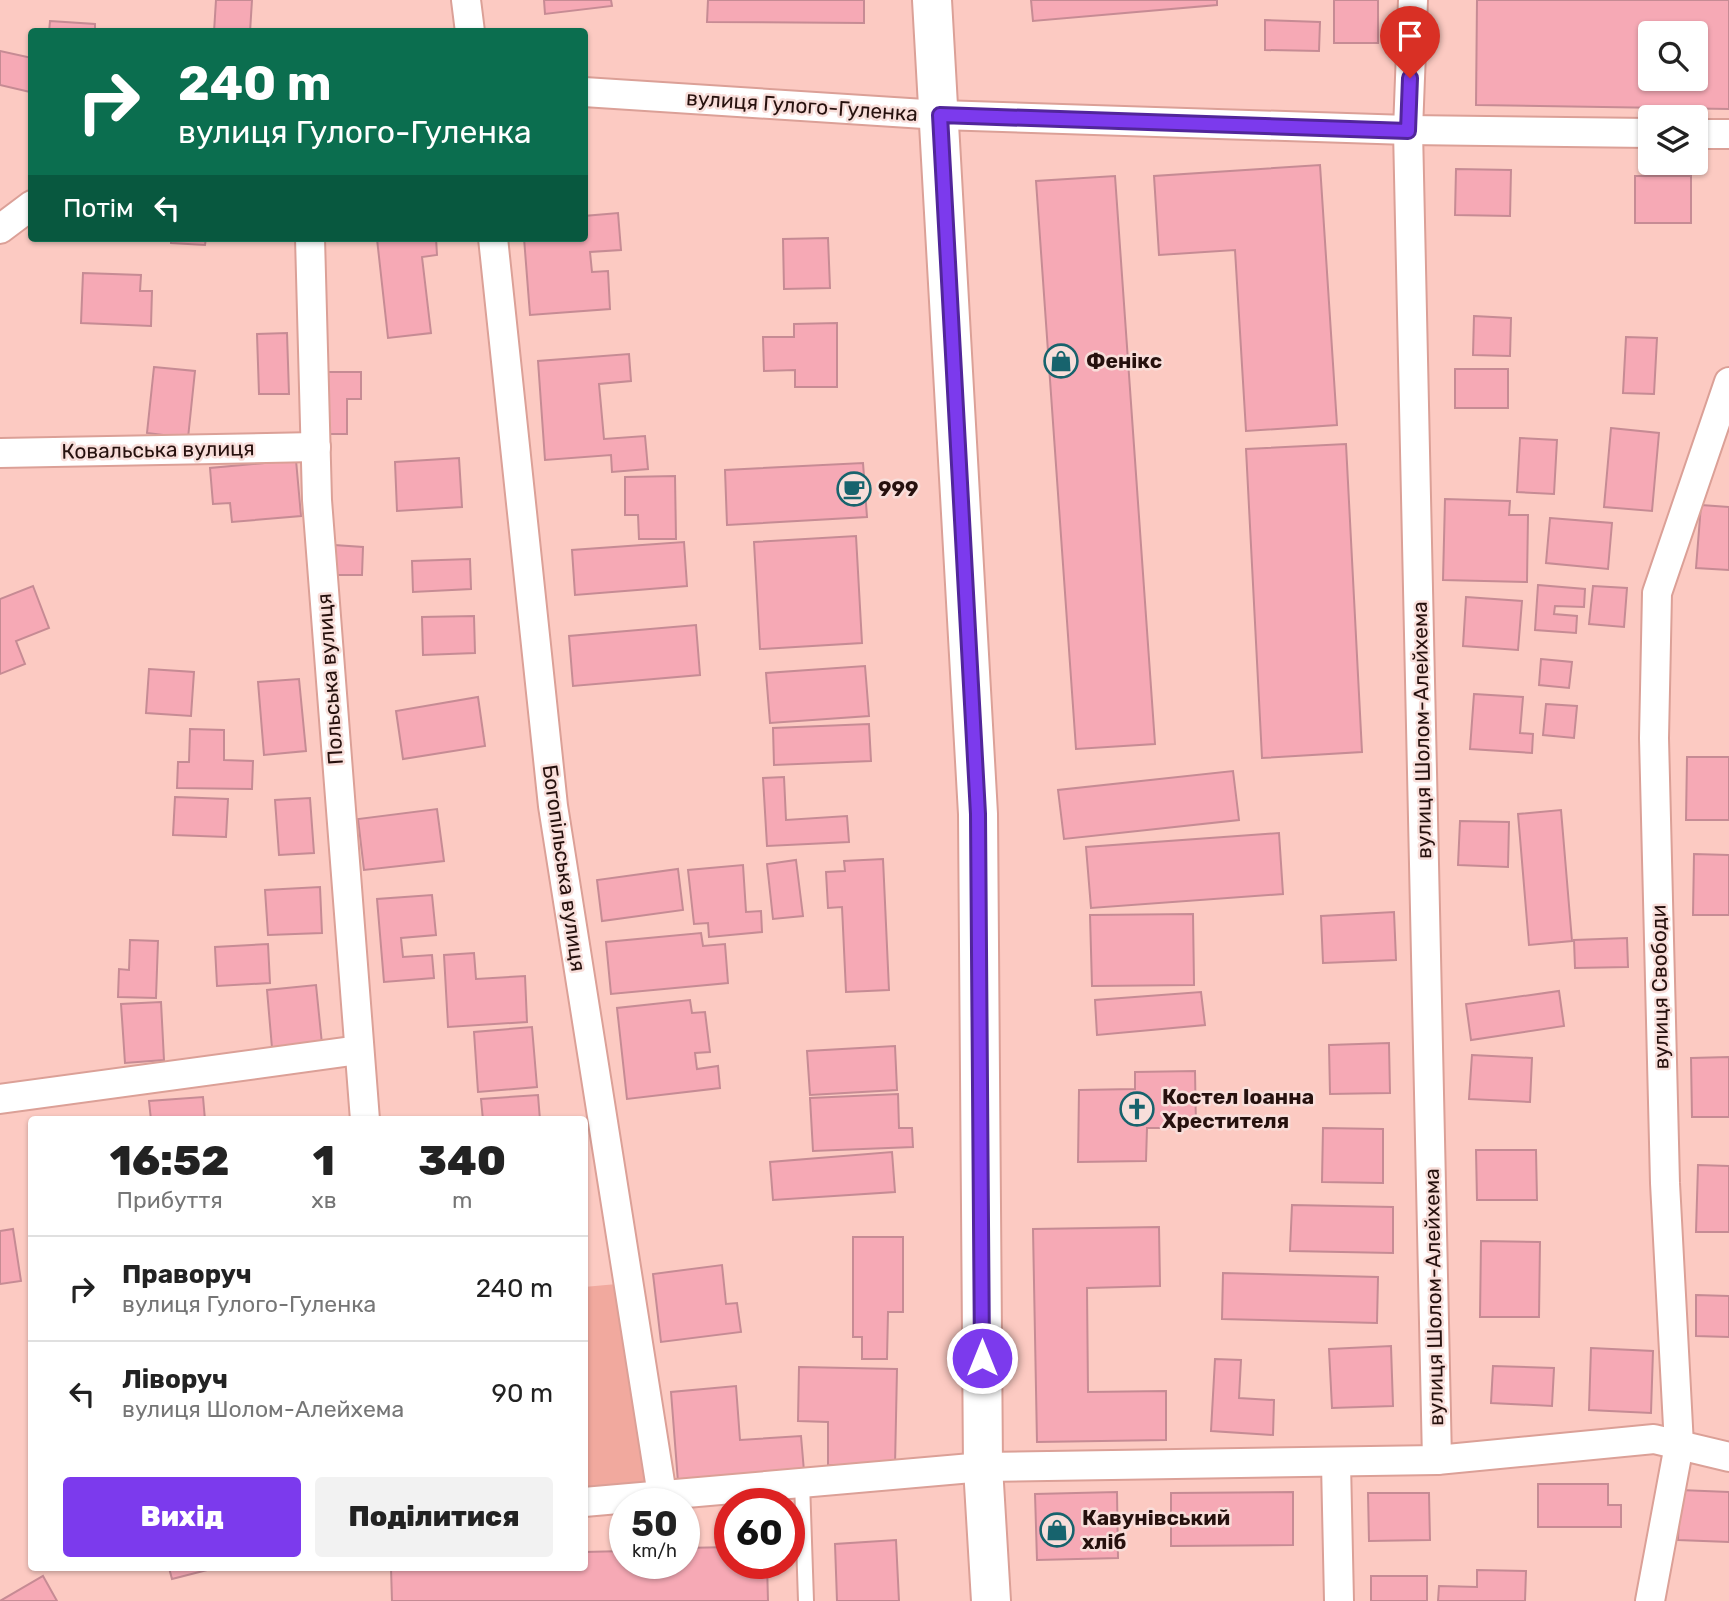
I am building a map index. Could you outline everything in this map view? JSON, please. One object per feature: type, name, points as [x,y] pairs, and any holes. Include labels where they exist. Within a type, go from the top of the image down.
[{"type":"main road","points":[[932,0],[978,814],[983,1467],[991,1601]]},
{"type":"street","points":[[466,0],[470,28]]},
{"type":"street","name":"вулиця Шолом-Алейхема","points":[[1413,0],[1408,131],[1437,1460]]},
{"type":"street","name":"вулиця Гулого-Гуленка","points":[[588,92],[940,115],[1408,131],[1638,133]]},
{"type":"street","points":[[1708,134],[1729,134]]},
{"type":"street","points":[[0,229],[28,208]]},
{"type":"street","name":"Польська вулиця","points":[[310,242],[319,528],[365,1116]]},
{"type":"street","name":"Богопільська вулиця","points":[[493,242],[553,806],[662,1488]]},
{"type":"street","name":"вулиця Свободи","points":[[1650,1601],[1679,1445],[1662,1071],[1654,738],[1657,593],[1729,382]]},
{"type":"street","name":"Ковальська вулиця","points":[[0,453],[316,447]]},
{"type":"street","points":[[0,1099],[359,1049]]},
{"type":"street","points":[[700,1492],[983,1467],[1437,1460],[1654,1439],[1729,1457]]},
{"type":"street","points":[[1336,1463],[1339,1601]]},
{"type":"street","points":[[588,1502],[609,1500]]},
{"type":"lane","points":[[802,1482],[806,1601]]},
{"type":"shaded area","points":[[617,1284],[649,1484],[588,1491],[588,1287]]},
{"type":"building","points":[[216,0],[252,0],[250,28],[214,28]]},
{"type":"building","points":[[544,0],[611,0],[612,6],[545,14]]},
{"type":"building","points":[[708,0],[864,0],[864,23],[707,22]]},
{"type":"building","points":[[1031,0],[1217,0],[1217,5],[1033,21]]},
{"type":"building","points":[[1334,0],[1378,0],[1378,43],[1334,43]]},
{"type":"building","points":[[1477,0],[1729,0],[1729,109],[1708,109],[1708,105],[1638,105],[1638,108],[1476,105]]},
{"type":"building","points":[[1265,20],[1320,22],[1319,51],[1265,50]]},
{"type":"building","points":[[50,21],[95,24],[95,28],[49,28]]},
{"type":"building","points":[[0,51],[28,57],[28,92],[0,85]]},
{"type":"building","points":[[1320,165],[1337,425],[1246,431],[1235,250],[1159,255],[1154,176]]},
{"type":"building","points":[[1456,169],[1511,170],[1510,216],[1455,215]]},
{"type":"building","points":[[1115,176],[1155,744],[1076,749],[1036,181]]},
{"type":"building","points":[[1635,176],[1691,176],[1691,223],[1635,223]]},
{"type":"building","points":[[618,213],[621,250],[590,252],[592,272],[608,271],[610,309],[530,315],[524,242],[588,242],[588,216]]},
{"type":"building","points":[[828,238],[830,288],[784,289],[783,239]]},
{"type":"building","points":[[171,242],[205,242],[205,245]]},
{"type":"building","points":[[377,242],[436,242],[437,255],[422,257],[431,333],[388,338]]},
{"type":"building","points":[[83,273],[141,275],[140,291],[152,291],[151,326],[81,323]]},
{"type":"building","points":[[1474,316],[1511,318],[1510,356],[1473,355]]},
{"type":"building","points":[[837,323],[837,387],[795,387],[795,370],[764,371],[763,337],[794,337],[794,324]]},
{"type":"building","points":[[287,333],[289,394],[259,394],[257,334]]},
{"type":"building","points":[[1626,337],[1657,338],[1654,394],[1623,393]]},
{"type":"building","points":[[629,354],[631,381],[599,384],[604,439],[645,436],[648,469],[612,472],[611,455],[545,460],[538,361]]},
{"type":"building","points":[[154,367],[195,371],[188,438],[147,433]]},
{"type":"building","points":[[1455,369],[1508,369],[1508,408],[1455,408]]},
{"type":"building","points":[[326,372],[361,372],[361,399],[347,399],[347,434],[326,434]]},
{"type":"building","points":[[1611,428],[1659,433],[1652,511],[1604,507]]},
{"type":"building","points":[[1520,438],[1557,440],[1554,494],[1517,492]]},
{"type":"building","points":[[1346,444],[1362,752],[1262,758],[1246,449]]},
{"type":"building","points":[[459,458],[462,507],[397,511],[395,462]]},
{"type":"building","points":[[296,460],[301,516],[232,522],[230,503],[213,504],[210,468]]},
{"type":"building","points":[[863,463],[867,517],[727,525],[725,470]]},
{"type":"building","points":[[675,476],[676,539],[639,539],[638,515],[625,515],[625,477]]},
{"type":"building","points":[[1445,499],[1510,501],[1509,515],[1528,515],[1527,582],[1443,580]]},
{"type":"building","points":[[1701,505],[1729,507],[1729,570],[1696,568]]},
{"type":"building","points":[[1550,518],[1612,523],[1608,569],[1546,563]]},
{"type":"building","points":[[856,536],[862,643],[760,649],[754,542]]},
{"type":"building","points":[[684,542],[687,586],[575,595],[572,550]]},
{"type":"building","points":[[334,545],[363,547],[362,575],[333,575]]},
{"type":"building","points":[[470,559],[471,589],[413,592],[412,561]]},
{"type":"building","points":[[1538,585],[1585,589],[1584,607],[1555,606],[1554,614],[1577,616],[1576,633],[1535,630]]},
{"type":"building","points":[[33,586],[49,628],[16,641],[25,664],[0,674],[0,599]]},
{"type":"building","points":[[1593,586],[1627,588],[1624,627],[1589,624]]},
{"type":"building","points":[[1466,597],[1522,601],[1518,650],[1463,646]]},
{"type":"building","points":[[474,616],[475,653],[423,655],[422,617]]},
{"type":"building","points":[[696,625],[700,675],[573,686],[569,636]]},
{"type":"building","points":[[1541,659],[1572,662],[1569,688],[1539,685]]},
{"type":"building","points":[[865,666],[869,716],[770,723],[766,673]]},
{"type":"building","points":[[149,669],[194,672],[191,716],[146,713]]},
{"type":"building","points":[[299,679],[306,751],[264,755],[258,682]]},
{"type":"building","points":[[1474,694],[1523,697],[1520,733],[1533,734],[1532,753],[1470,749]]},
{"type":"building","points":[[478,697],[485,746],[403,759],[396,711]]},
{"type":"building","points":[[1546,704],[1577,706],[1574,738],[1543,735]]},
{"type":"building","points":[[869,724],[871,761],[774,765],[773,728]]},
{"type":"building","points":[[190,729],[224,730],[224,760],[253,761],[252,789],[177,788],[178,762],[189,762]]},
{"type":"building","points":[[1687,757],[1729,757],[1729,820],[1686,820]]},
{"type":"building","points":[[1233,771],[1239,820],[1064,839],[1058,790]]},
{"type":"building","points":[[784,777],[786,820],[847,816],[849,842],[767,846],[763,778]]},
{"type":"building","points":[[175,797],[228,799],[226,837],[173,835]]},
{"type":"building","points":[[310,798],[314,853],[279,855],[275,800]]},
{"type":"building","points":[[437,809],[444,861],[364,870],[358,819]]},
{"type":"building","points":[[1561,810],[1572,941],[1529,945],[1518,814]]},
{"type":"building","points":[[1460,821],[1509,822],[1508,867],[1458,865]]},
{"type":"building","points":[[1279,833],[1283,894],[1091,908],[1086,847]]},
{"type":"building","points":[[1694,854],[1729,855],[1729,915],[1693,915]]},
{"type":"building","points":[[883,859],[889,990],[846,992],[842,907],[828,908],[826,872],[845,871],[844,861]]},
{"type":"building","points":[[796,860],[803,916],[773,919],[767,864]]},
{"type":"building","points":[[743,865],[746,912],[761,911],[762,932],[709,937],[708,923],[694,924],[688,870]]},
{"type":"building","points":[[678,869],[683,910],[602,921],[597,880]]},
{"type":"building","points":[[320,887],[322,933],[268,935],[265,890]]},
{"type":"building","points":[[432,895],[436,935],[401,938],[403,957],[432,955],[434,978],[384,982],[377,899]]},
{"type":"building","points":[[1394,912],[1396,960],[1323,963],[1321,916]]},
{"type":"building","points":[[1193,914],[1194,985],[1092,986],[1090,915]]},
{"type":"building","points":[[701,933],[703,946],[725,944],[728,983],[611,994],[606,942]]},
{"type":"building","points":[[1627,938],[1628,967],[1575,968],[1574,940]]},
{"type":"building","points":[[130,940],[158,941],[156,998],[118,997],[119,969],[129,970]]},
{"type":"building","points":[[268,944],[270,983],[217,986],[215,947]]},
{"type":"building","points":[[474,953],[476,979],[525,976],[527,1022],[448,1027],[444,955]]},
{"type":"building","points":[[316,985],[322,1044],[272,1048],[267,990]]},
{"type":"building","points":[[1559,991],[1564,1026],[1471,1040],[1466,1004]]},
{"type":"building","points":[[1201,992],[1205,1025],[1097,1035],[1095,1000]]},
{"type":"building","points":[[690,1000],[692,1013],[705,1012],[710,1052],[695,1053],[697,1069],[718,1066],[720,1088],[627,1099],[617,1008]]},
{"type":"building","points":[[161,1002],[164,1060],[125,1063],[121,1004]]},
{"type":"building","points":[[532,1027],[537,1087],[478,1092],[474,1032]]},
{"type":"building","points":[[1389,1043],[1390,1093],[1330,1094],[1329,1045]]},
{"type":"building","points":[[895,1046],[897,1090],[810,1095],[807,1051]]},
{"type":"building","points":[[1472,1055],[1532,1058],[1530,1102],[1469,1099]]},
{"type":"building","points":[[1729,1057],[1729,1117],[1692,1117],[1691,1058]]},
{"type":"building","name":"Костел Іоанна Хрестителя","points":[[1195,1071],[1196,1128],[1147,1128],[1146,1161],[1078,1162],[1079,1090],[1135,1089],[1135,1072]]},
{"type":"building","points":[[898,1094],[899,1128],[912,1128],[913,1147],[813,1151],[810,1098]]},
{"type":"building","points":[[538,1095],[540,1116],[483,1116],[481,1099]]},
{"type":"building","points":[[203,1097],[205,1116],[151,1116],[149,1101]]},
{"type":"building","points":[[1323,1128],[1383,1129],[1383,1183],[1322,1182]]},
{"type":"building","points":[[1476,1150],[1536,1150],[1537,1200],[1477,1200]]},
{"type":"building","points":[[892,1152],[895,1192],[773,1200],[770,1162]]},
{"type":"building","points":[[1698,1165],[1729,1166],[1729,1232],[1696,1232]]},
{"type":"building","points":[[1292,1205],[1393,1207],[1393,1253],[1290,1251]]},
{"type":"building","points":[[1159,1227],[1160,1286],[1087,1288],[1088,1392],[1166,1391],[1166,1440],[1037,1442],[1033,1229]]},
{"type":"building","points":[[13,1229],[21,1281],[0,1284],[0,1231]]},
{"type":"building","points":[[853,1237],[903,1237],[903,1312],[888,1312],[887,1359],[862,1359],[862,1337],[853,1337]]},
{"type":"building","points":[[1481,1241],[1540,1242],[1539,1317],[1480,1317]]},
{"type":"building","points":[[722,1265],[726,1304],[737,1303],[741,1332],[661,1342],[653,1274]]},
{"type":"building","points":[[1223,1273],[1378,1277],[1377,1323],[1222,1319]]},
{"type":"building","points":[[1696,1295],[1729,1296],[1729,1337],[1696,1336]]},
{"type":"building","points":[[1391,1346],[1393,1406],[1332,1408],[1329,1349]]},
{"type":"building","points":[[1591,1348],[1653,1351],[1651,1413],[1589,1410]]},
{"type":"building","points":[[1215,1359],[1241,1360],[1239,1398],[1274,1400],[1273,1435],[1211,1431]]},
{"type":"building","points":[[1493,1366],[1554,1368],[1552,1406],[1491,1403]]},
{"type":"building","points":[[799,1367],[897,1369],[895,1466],[828,1465],[828,1422],[798,1421]]},
{"type":"building","points":[[736,1386],[740,1440],[801,1436],[804,1471],[678,1482],[671,1392]]},
{"type":"building","points":[[1538,1484],[1608,1484],[1608,1505],[1621,1505],[1621,1527],[1538,1527]]},
{"type":"building","points":[[1680,1490],[1729,1492],[1729,1542],[1678,1540]]},
{"type":"building","points":[[1117,1492],[1118,1558],[1037,1560],[1035,1494]]},
{"type":"building","points":[[1293,1492],[1293,1545],[1171,1546],[1171,1493]]},
{"type":"building","points":[[1368,1493],[1429,1493],[1430,1540],[1369,1541]]},
{"type":"building","points":[[896,1540],[899,1601],[837,1601],[835,1544]]},
{"type":"building","points":[[714,1547],[714,1579],[767,1579],[768,1601],[392,1601],[391,1571],[588,1571],[588,1552],[609,1551],[609,1579],[700,1579],[700,1548]]},
{"type":"building","points":[[1477,1570],[1526,1571],[1525,1601],[1438,1601],[1439,1586],[1477,1587]]},
{"type":"building","points":[[170,1571],[203,1571],[172,1579]]},
{"type":"building","points":[[43,1576],[57,1601],[0,1601]]},
{"type":"building","points":[[1371,1576],[1427,1576],[1427,1601],[1371,1601]]},
{"type":"place","name":"Фенікс","points":[[1061,361]]},
{"type":"place","name":"999","points":[[854,489]]},
{"type":"place","name":"Костел Іоанна Хрестителя","points":[[1137,1109]]},
{"type":"place","name":"Кавунівський хліб","points":[[1057,1530]]},
{"type":"route","points":[[982,1358],[978,814],[940,115],[1408,131],[1410,78]]}]
